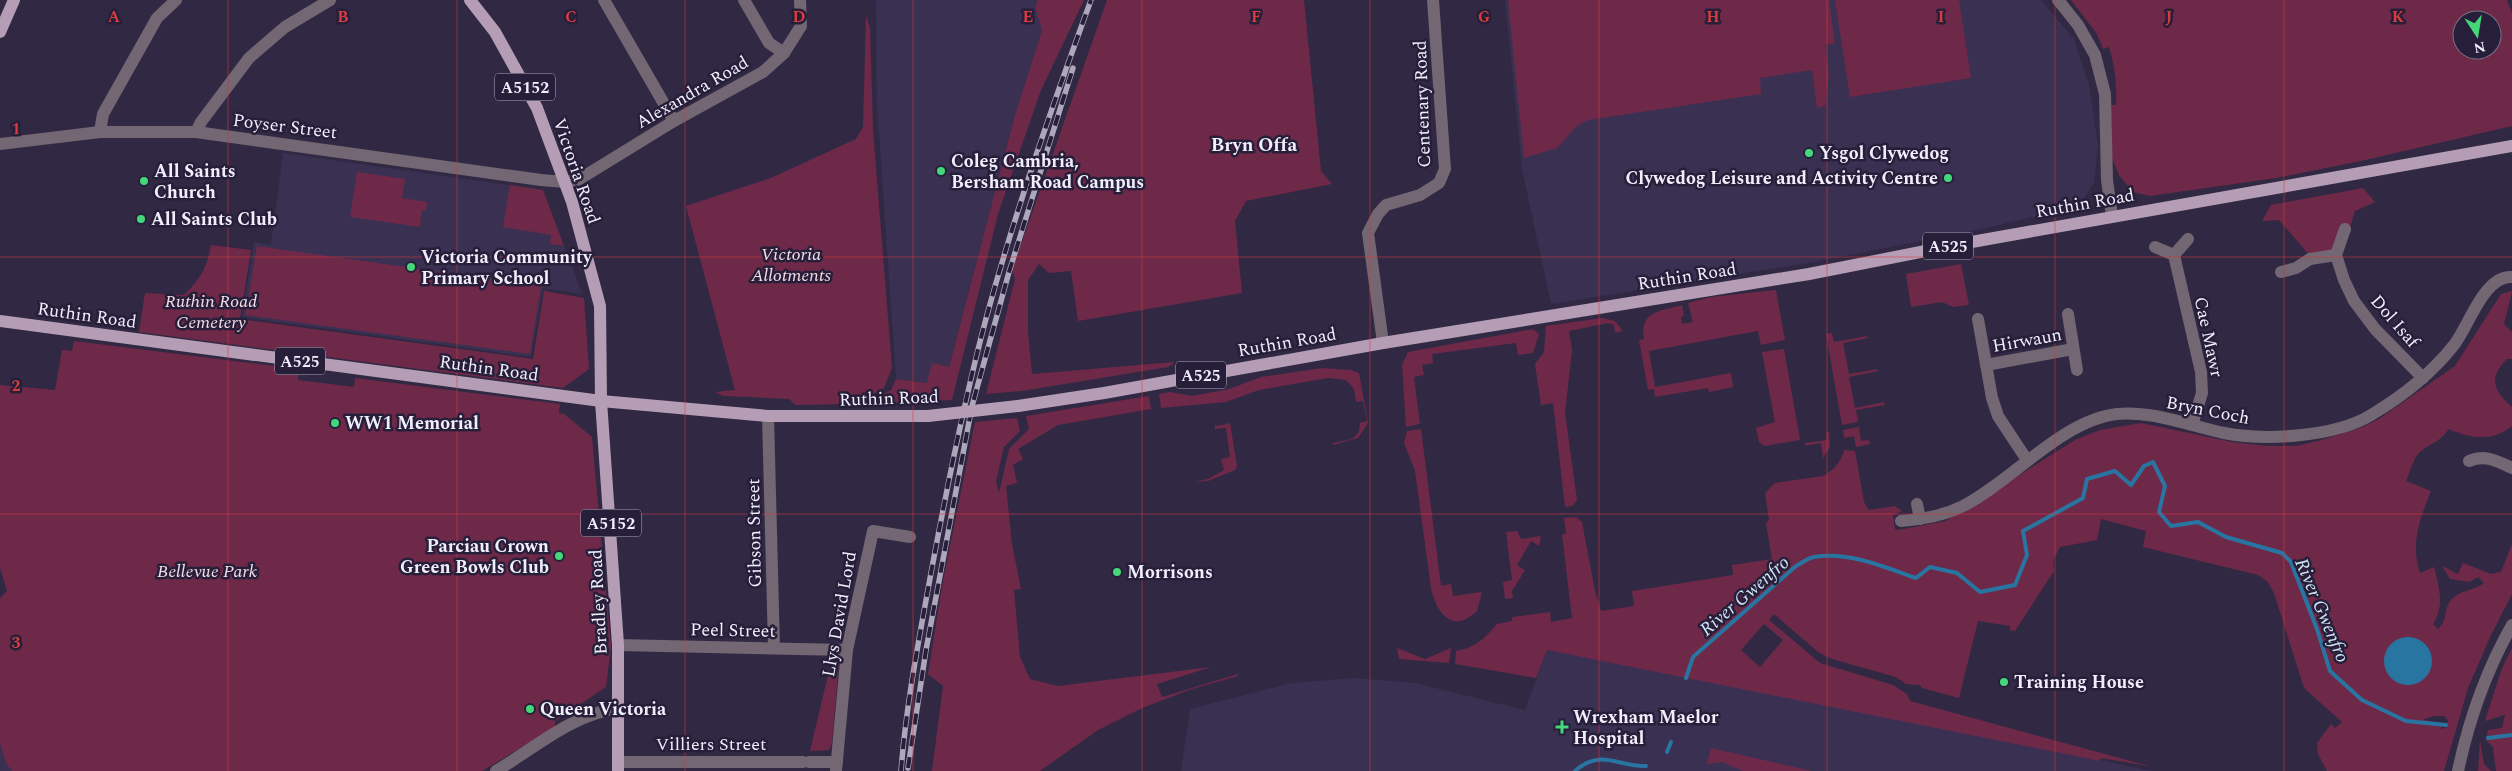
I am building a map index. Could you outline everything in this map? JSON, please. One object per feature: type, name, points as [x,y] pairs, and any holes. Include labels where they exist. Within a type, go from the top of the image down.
[{"type":"main road","points":[[0,32],[14,0]]},
{"type":"main road","name":"Victoria Road","points":[[470,0],[495,32],[537,108],[572,202],[600,306],[601,401]]},
{"type":"main road","name":"Ruthin Road","points":[[0,321],[601,401],[768,416],[928,416],[1018,406],[1383,343],[1810,274],[2112,216],[2512,146]]},
{"type":"main road","name":"Bradley Road","points":[[601,401],[618,644],[618,767]]},
{"type":"street","points":[[100,132],[103,114],[157,18],[176,0]]},
{"type":"street","points":[[196,132],[201,122],[249,58],[285,27],[330,0]]},
{"type":"street","points":[[604,0],[674,121]]},
{"type":"street","points":[[744,0],[769,43],[784,53]]},
{"type":"street","name":"Alexandra Road","points":[[565,182],[578,180],[674,121],[763,72],[784,53],[800,26],[800,0]]},
{"type":"street","name":"Centenary Road","points":[[1383,343],[1368,233],[1378,214],[1386,205],[1420,195],[1439,183],[1445,169],[1433,0]]},
{"type":"street","points":[[2058,0],[2078,25],[2095,55],[2105,94],[2107,180],[2112,216]]},
{"type":"street","name":"Poyser Street","points":[[0,144],[100,132],[196,132],[565,182]]},
{"type":"street","points":[[2281,272],[2296,268],[2310,258],[2336,255],[2345,229]]},
{"type":"street","points":[[2154,247],[2174,255],[2188,239]]},
{"type":"street","name":"Cae Mawr","points":[[2174,255],[2201,372],[2202,392],[2192,424]]},
{"type":"street","name":"Dol Isaf","points":[[2336,255],[2344,280],[2364,314],[2424,378]]},
{"type":"street","name":"Bryn Coch","points":[[1901,521],[1938,516],[1964,505],[2088,421],[2117,414],[2143,415],[2192,424],[2225,433],[2255,437],[2289,436],[2324,431],[2366,418],[2397,400],[2424,378],[2455,344],[2489,287],[2501,277],[2512,276]]},
{"type":"street","name":"Hirwaun","points":[[2068,314],[2077,370]]},
{"type":"street","name":"Hirwaun","points":[[1978,319],[1992,398],[1998,416],[2028,460]]},
{"type":"street","name":"Hirwaun","points":[[1986,365],[2073,350]]},
{"type":"street","name":"Gibson Street","points":[[768,416],[774,648]]},
{"type":"street","points":[[2469,461],[2479,457],[2512,468]]},
{"type":"street","points":[[1917,504],[1920,519]]},
{"type":"street","name":"Llys David Lord","points":[[837,766],[847,650],[873,531],[910,537]]},
{"type":"street","points":[[2458,771],[2473,711],[2498,649],[2512,624]]},
{"type":"street","name":"Peel Street","points":[[618,644],[847,650]]},
{"type":"street","points":[[496,771],[567,726],[602,710],[619,708]]},
{"type":"street","name":"Villiers Street","points":[[618,767],[806,762],[837,766]]},
{"type":"shaded area","name":"Coleg Cambria, Bersham Road Campus","points":[[876,0],[1061,0],[1036,54],[1015,115],[944,385],[896,379],[877,104]]},
{"type":"shaded area","name":"Ysgol Clywedog","points":[[1505,0],[2041,0],[2074,39],[2089,85],[2098,145],[2094,183],[2081,203],[2055,212],[1972,231],[1809,263],[1551,304],[1522,169]]},
{"type":"shaded area","name":"Victoria Community Primary School","points":[[283,153],[543,190],[582,294],[543,288],[531,357],[242,317],[254,242],[271,245]]},
{"type":"shaded area","name":"Wrexham Maelor Hospital","points":[[1547,650],[2020,743],[2152,771],[1181,771],[1190,709],[1292,683],[1354,678],[1415,683],[1525,710]]},
{"type":"shaded area","points":[[0,743],[2,744],[21,771],[0,771]]},
{"type":"green space","points":[[1038,0],[1084,0],[1041,90],[998,214],[952,400],[862,404],[891,390],[896,379],[927,383],[932,363],[949,367],[1015,115],[1042,31],[1036,11]]},
{"type":"green space","points":[[1107,0],[1304,0],[1321,171],[1332,184],[1246,201],[1235,221],[1242,293],[1078,321],[1071,271],[1049,273],[1039,264],[1028,280],[1028,332],[1032,374],[1175,362],[1168,367],[1022,391],[986,394],[1015,279],[1012,270]]},
{"type":"green space","points":[[1508,0],[1829,0],[1835,43],[1825,45],[1829,75],[1825,106],[1817,108],[1812,70],[1760,78],[1761,94],[1588,120],[1577,126],[1557,148],[1524,158]]},
{"type":"green space","points":[[1835,0],[1959,0],[1971,78],[1850,97]]},
{"type":"green space","points":[[2071,0],[2507,0],[2512,13],[2512,126],[2361,161],[2276,178],[2150,196],[2133,192],[2119,175],[2112,158],[2111,105],[2116,105],[2115,76],[2109,47],[2103,49],[2097,34]]},
{"type":"green space","name":"Victoria Allotments","points":[[866,15],[870,28],[873,130],[892,368],[884,388],[855,404],[796,405],[789,399],[724,396],[715,392],[735,390],[686,206],[771,178],[856,139],[863,127]]},
{"type":"green space","points":[[357,172],[405,179],[402,198],[427,202],[426,211],[422,210],[420,227],[350,217]]},
{"type":"green space","points":[[510,185],[543,190],[564,246],[550,244],[551,235],[503,227]]},
{"type":"green space","points":[[2363,188],[2375,202],[2355,211],[2350,227],[2335,254],[2311,257],[2279,220],[2262,221],[2271,205]]},
{"type":"green space","name":"Ruthin Road Cemetery","points":[[211,245],[251,250],[240,319],[533,359],[544,291],[584,298],[589,369],[563,388],[139,332],[145,293],[184,295],[202,272]]},
{"type":"green space","points":[[257,246],[541,286],[530,354],[245,315]]},
{"type":"green space","points":[[1961,264],[1969,305],[1953,307],[1942,302],[1911,307],[1906,274]]},
{"type":"green space","points":[[1776,290],[1785,340],[1761,345],[1758,331],[1649,351],[1655,387],[1731,373],[1733,387],[1709,392],[1708,388],[1655,397],[1654,389],[1648,390],[1639,340],[1644,339],[1643,330],[1645,323],[1653,314],[1682,305],[1684,316],[1681,317],[1682,324],[1693,322],[1688,303],[1711,297]]},
{"type":"green space","points":[[2512,291],[2504,324],[2512,332],[2512,359],[2507,359],[2501,366],[2495,378],[2495,384],[2501,395],[2512,407],[2512,426],[2496,435],[2488,437],[2465,435],[2448,429],[2443,437],[2423,449],[2418,455],[2406,481],[2431,491],[2420,521],[2416,552],[2420,573],[2434,567],[2440,603],[2437,617],[2433,624],[2438,629],[2444,621],[2447,607],[2454,597],[2484,583],[2478,577],[2469,582],[2450,579],[2442,566],[2458,574],[2463,563],[2491,574],[2501,572],[2512,544],[2512,594],[2491,635],[2468,688],[2444,771],[2327,771],[2318,754],[2317,743],[2331,724],[2335,728],[2342,722],[2304,688],[2274,593],[2267,581],[2258,575],[2143,547],[2146,531],[2101,519],[2097,540],[2060,547],[2053,560],[2054,571],[2015,631],[2010,630],[2010,626],[1978,621],[1959,698],[1922,688],[1920,685],[1906,684],[1896,677],[1832,659],[1818,652],[1774,614],[1769,620],[1820,663],[1893,685],[1907,694],[1910,701],[2149,766],[2101,758],[2100,761],[1547,650],[1536,678],[1455,664],[1456,651],[1474,645],[1484,638],[1497,624],[1512,621],[1512,617],[1550,612],[1551,622],[1572,618],[1562,534],[1566,534],[1564,518],[1576,517],[1582,522],[1595,591],[1601,611],[1634,606],[1632,591],[1733,575],[1732,565],[1772,559],[1766,523],[1769,520],[1765,493],[1775,483],[1823,476],[1836,465],[1844,450],[1855,451],[1864,502],[1869,510],[1895,506],[1902,511],[1893,515],[1895,529],[1898,530],[1946,521],[2075,440],[2100,430],[2141,423],[2232,442],[2267,446],[2296,446],[2360,428],[2379,419],[2455,366],[2501,294]],"holes":[[[1764,624],[1783,640],[1760,667],[1741,650]],[[2405,637],[2418,639],[2426,645],[2431,654],[2429,672],[2422,679],[2413,683],[2400,683]],[[2444,716],[2448,720],[2446,728],[2441,729],[2441,725],[2423,719]]]},
{"type":"green space","points":[[1602,318],[1615,321],[1623,331],[1615,333],[1614,325],[1608,323],[1569,331],[1572,350],[1565,413],[1577,500],[1572,506],[1565,507],[1553,403],[1541,405],[1535,364],[1544,352],[1546,326]]},
{"type":"green space","points":[[1533,329],[1539,334],[1533,353],[1518,355],[1516,343],[1432,354],[1433,363],[1422,365],[1424,375],[1414,377],[1420,424],[1406,427],[1402,365],[1408,352]]},
{"type":"green space","points":[[1832,333],[1834,342],[1867,336],[1868,338],[1843,343],[1849,374],[1878,369],[1878,371],[1849,377],[1855,408],[1884,402],[1885,405],[1856,410],[1858,422],[1842,425],[1826,334]]},
{"type":"green space","name":"Bellevue Park","points":[[74,341],[299,369],[298,380],[354,387],[355,378],[560,404],[559,413],[564,414],[592,437],[611,646],[606,687],[555,721],[555,727],[482,771],[12,771],[6,763],[0,743],[0,598],[7,591],[0,568],[0,385],[55,390],[62,350],[72,351]]},
{"type":"green space","points":[[1784,349],[1800,440],[1764,446],[1759,442],[1756,428],[1775,422],[1762,352]]},
{"type":"green space","points":[[1322,368],[1351,370],[1359,373],[1368,423],[1358,438],[1333,445],[1333,443],[1352,439],[1359,432],[1360,423],[1367,421],[1363,401],[1356,402],[1354,389],[1346,380],[1328,378],[1259,390],[1226,402],[1161,408],[1159,394],[1170,392],[1192,396],[1229,389],[1261,377]]},
{"type":"green space","points":[[1149,396],[1151,409],[1058,425],[1018,449],[1023,459],[1013,465],[1017,483],[1006,486],[1012,544],[1021,589],[1014,590],[1020,657],[1030,679],[1058,686],[1211,667],[1157,684],[1162,697],[1238,674],[1238,676],[1192,689],[1142,708],[1098,730],[1040,771],[932,771],[943,686],[928,674],[942,586],[975,422],[1017,418],[1020,431],[1004,447],[996,481],[999,493],[1009,449],[1029,429],[1026,416]]},
{"type":"green space","points":[[1230,423],[1237,466],[1235,470],[1208,481],[1195,482],[1208,479],[1224,470],[1221,459],[1230,457],[1226,428],[1215,429],[1215,425]]},
{"type":"green space","points":[[1859,427],[1861,441],[1869,440],[1870,444],[1856,447],[1854,436],[1844,438],[1843,430]]},
{"type":"green space","points":[[1421,429],[1441,586],[1451,584],[1453,596],[1482,592],[1477,611],[1460,621],[1446,618],[1433,597],[1431,588],[1415,471],[1404,443],[1407,431]]},
{"type":"green space","points":[[1829,432],[1830,447],[1823,458],[1821,443],[1805,446],[1805,443],[1827,440],[1826,433]]},
{"type":"green space","points":[[1517,531],[1521,539],[1541,536],[1539,546],[1531,541],[1517,565],[1525,570],[1512,591],[1513,598],[1505,599],[1503,582],[1512,580],[1506,532]]},
{"type":"green space","points":[[1397,648],[1425,659],[1451,648],[1449,663],[1399,659]]},
{"type":"green space","points":[[2512,648],[2512,771],[2496,771],[2493,747],[2486,740],[2488,730],[2502,728],[2505,715],[2485,721],[2502,668]]},
{"type":"green space","points":[[833,654],[839,662],[832,743],[829,750],[810,751]]},
{"type":"green space","points":[[2480,741],[2484,764],[2491,771],[2478,771]]},
{"type":"green space","points":[[1711,748],[1812,771],[1743,771],[1722,762],[1707,764]]},
{"type":"water","points":[[2403,637],[2413,637],[2425,644],[2432,656],[2432,666],[2425,678],[2413,685],[2403,685],[2395,681],[2388,674],[2384,666],[2384,656],[2388,648],[2395,641]]},
{"type":"waterway","name":"River Gwenfro","points":[[1686,678],[1693,657],[1796,566],[1810,558],[1827,556],[1853,558],[1916,578],[1930,567],[1957,573],[1980,592],[2015,585],[2027,555],[2023,531],[2083,498],[2087,479],[2115,471],[2131,485],[2144,466],[2153,462],[2165,486],[2159,512],[2171,526],[2198,522],[2226,537],[2282,553],[2291,562],[2317,629],[2330,671],[2362,700],[2406,721],[2446,725]]},
{"type":"waterway","name":"River Gwenfro","points":[[2488,738],[2512,735]]},
{"type":"waterway","name":"River Gwenfro","points":[[1667,752],[1671,742]]},
{"type":"waterway","name":"River Gwenfro","points":[[1575,771],[1584,764],[1602,760],[1646,766]]},
{"type":"railway","points":[[901,771],[910,697],[931,573],[956,444],[971,379],[998,275],[1023,196],[1091,0]]},
{"type":"railway","points":[[908,768],[926,650],[972,406],[1009,272],[1073,68]]},
{"type":"place","name":"Ysgol Clywedog","points":[[1809,153]]},
{"type":"place","name":"Coleg Cambria, Bersham Road Campus","points":[[941,171]]},
{"type":"place","name":"Clywedog Leisure and Activity Centre","points":[[1948,178]]},
{"type":"place","name":"All Saints Church","points":[[144,181]]},
{"type":"place","name":"All Saints Club","points":[[141,219]]},
{"type":"place","name":"Victoria Community Primary School","points":[[411,267]]},
{"type":"place","name":"WW1 Memorial","points":[[335,423]]},
{"type":"place","name":"Parciau Crown Green Bowls Club","points":[[559,556]]},
{"type":"place","name":"Morrisons","points":[[1117,572]]},
{"type":"place","name":"Training House","points":[[2004,682]]},
{"type":"place","name":"Queen Victoria","points":[[530,709]]},
{"type":"place","name":"Wrexham Maelor Hospital","points":[[1562,727]]},
{"type":"district","name":"Bryn Offa","points":[[1254,144]]}]
